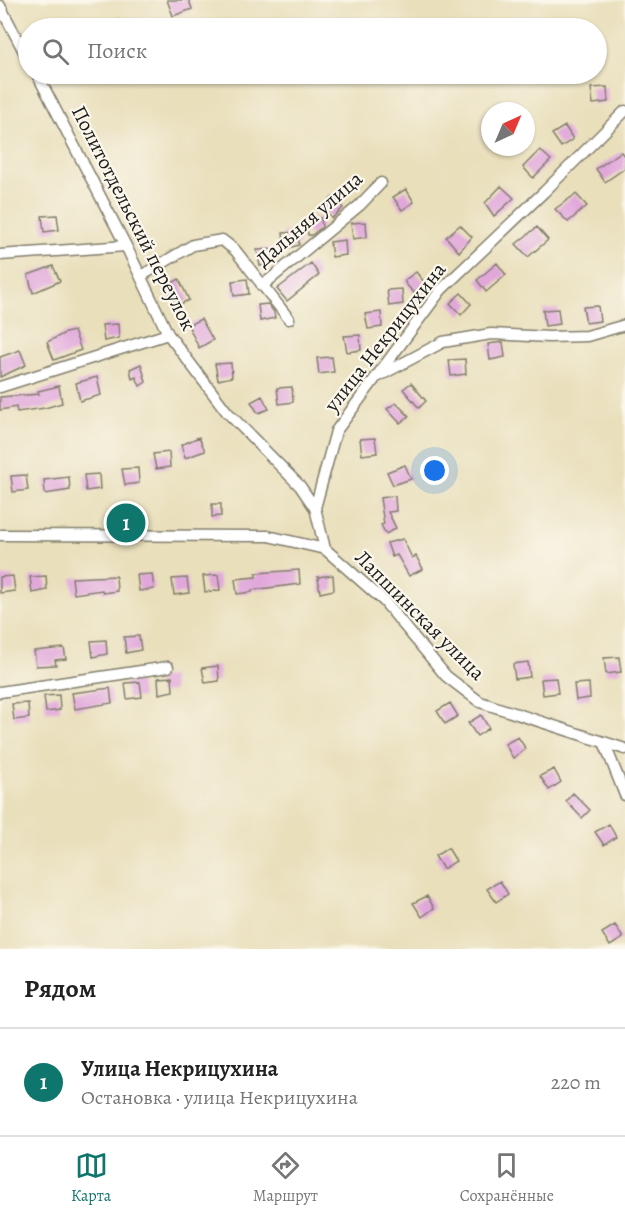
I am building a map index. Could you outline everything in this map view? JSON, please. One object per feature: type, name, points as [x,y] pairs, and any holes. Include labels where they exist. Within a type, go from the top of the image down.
[{"type":"street","points":[[0,6],[18,40]]},
{"type":"street","name":"Политотдельский переулок","points":[[42,84],[126,246],[168,334],[227,412],[300,486],[315,508],[325,549]]},
{"type":"street","name":"улица Некрицухина","points":[[315,508],[336,431],[441,290],[625,111]]},
{"type":"street","name":"Дальняя улица","points":[[262,286],[360,205],[381,183]]},
{"type":"street","points":[[141,276],[193,245],[222,240],[235,250],[289,319]]},
{"type":"street","points":[[0,255],[126,246]]},
{"type":"street","points":[[376,378],[443,342],[492,334],[587,336],[625,325]]},
{"type":"street","points":[[0,387],[168,334]]},
{"type":"street","points":[[0,535],[268,536],[325,549]]},
{"type":"street","name":"Лапшинская улица","points":[[325,549],[384,602],[446,676],[480,702],[625,749]]},
{"type":"street","points":[[0,692],[168,667]]},
{"type":"street","points":[[604,742],[625,795]]},
{"type":"building","points":[[167,0],[189,0],[192,9],[173,16]]},
{"type":"building","points":[[607,87],[608,102],[593,104],[591,88]]},
{"type":"building","points":[[565,126],[573,139],[561,147],[552,134]]},
{"type":"building","points":[[540,150],[551,160],[533,178],[523,167]]},
{"type":"building","points":[[621,152],[625,157],[625,168],[605,182],[596,169]]},
{"type":"building","points":[[501,186],[514,198],[494,216],[485,203]]},
{"type":"building","points":[[406,189],[414,202],[402,210],[393,197]]},
{"type":"building","points":[[576,194],[587,206],[568,222],[555,209]]},
{"type":"building","points":[[333,197],[343,208],[332,218],[322,207]]},
{"type":"building","points":[[57,215],[59,230],[44,232],[42,216]]},
{"type":"building","points":[[321,218],[322,227],[312,235],[308,235],[306,220]]},
{"type":"building","points":[[366,222],[367,237],[353,239],[351,223]]},
{"type":"building","points":[[460,225],[472,237],[459,252],[446,237]]},
{"type":"building","points":[[537,227],[548,240],[528,257],[516,244]]},
{"type":"building","points":[[298,232],[299,245],[285,249],[283,233]]},
{"type":"building","points":[[345,240],[346,255],[332,257],[330,242]]},
{"type":"building","points":[[273,249],[274,263],[260,266],[257,250]]},
{"type":"building","points":[[311,263],[319,275],[287,301],[277,289]]},
{"type":"building","points":[[497,263],[506,275],[486,292],[477,280]]},
{"type":"building","points":[[53,266],[60,281],[33,293],[28,275]]},
{"type":"building","points":[[416,272],[425,283],[414,293],[405,280]]},
{"type":"building","points":[[179,279],[189,300],[176,306],[165,287]]},
{"type":"building","points":[[247,279],[249,294],[234,296],[232,281]]},
{"type":"building","points":[[402,289],[403,304],[389,306],[387,290]]},
{"type":"building","points":[[461,293],[471,304],[461,315],[450,303]]},
{"type":"building","points":[[268,304],[275,318],[260,321],[258,305]]},
{"type":"building","points":[[598,306],[600,321],[586,323],[583,307]]},
{"type":"building","points":[[558,309],[560,324],[545,326],[543,310]]},
{"type":"building","points":[[381,312],[382,327],[368,329],[365,314]]},
{"type":"building","points":[[201,319],[213,340],[199,348],[188,325]]},
{"type":"building","points":[[118,324],[119,338],[104,341],[102,325]]},
{"type":"building","points":[[74,331],[81,350],[54,360],[47,342]]},
{"type":"building","points":[[360,335],[361,350],[347,352],[344,336]]},
{"type":"building","points":[[503,342],[505,357],[490,360],[488,344]]},
{"type":"building","points":[[20,350],[26,365],[0,377],[0,357]]},
{"type":"building","points":[[332,357],[334,372],[319,374],[317,358]]},
{"type":"building","points":[[465,359],[466,374],[451,376],[449,360]]},
{"type":"building","points":[[231,363],[232,377],[218,380],[215,364]]},
{"type":"building","points":[[141,364],[146,382],[140,386],[136,377],[132,379],[130,369]]},
{"type":"building","points":[[97,377],[101,395],[80,401],[76,383]]},
{"type":"building","points":[[411,383],[426,401],[419,408],[403,389]]},
{"type":"building","points":[[59,386],[62,403],[17,412],[16,407],[0,410],[0,397],[39,394],[38,391]]},
{"type":"building","points":[[292,387],[293,402],[279,404],[277,388]]},
{"type":"building","points":[[262,396],[269,409],[258,413],[251,402]]},
{"type":"building","points":[[396,403],[409,416],[400,423],[387,409]]},
{"type":"building","points":[[199,437],[205,451],[185,458],[181,445]]},
{"type":"building","points":[[375,438],[377,453],[362,455],[360,439]]},
{"type":"building","points":[[169,452],[170,467],[156,469],[153,454]]},
{"type":"building","points":[[405,465],[411,479],[393,485],[387,472]]},
{"type":"building","points":[[138,468],[139,483],[125,485],[122,469]]},
{"type":"building","points":[[99,474],[100,489],[86,491],[84,475]]},
{"type":"building","points":[[26,475],[28,490],[13,492],[11,476]]},
{"type":"building","points":[[69,477],[70,490],[45,494],[44,480]]},
{"type":"building","points":[[395,496],[396,511],[388,512],[396,528],[386,534],[381,525],[384,524],[380,498]]},
{"type":"building","points":[[212,504],[221,504],[221,516],[212,517]]},
{"type":"building","points":[[403,539],[412,558],[416,556],[423,569],[409,576],[397,555],[392,557],[387,543]]},
{"type":"building","points":[[299,570],[300,584],[237,594],[235,579],[256,577],[256,573]]},
{"type":"building","points":[[152,574],[154,589],[139,591],[137,575]]},
{"type":"building","points":[[218,575],[220,590],[205,592],[203,576]]},
{"type":"building","points":[[333,575],[334,590],[320,593],[318,577]]},
{"type":"building","points":[[13,576],[15,591],[0,593],[0,577]]},
{"type":"building","points":[[46,576],[47,590],[32,593],[30,577]]},
{"type":"building","points":[[116,576],[117,591],[103,593],[102,590],[74,594],[72,578]]},
{"type":"building","points":[[187,578],[189,593],[174,595],[172,579]]},
{"type":"building","points":[[139,636],[141,650],[126,653],[124,637]]},
{"type":"building","points":[[106,640],[107,654],[93,657],[91,641]]},
{"type":"building","points":[[64,648],[66,659],[55,660],[56,665],[36,666],[34,651]]},
{"type":"building","points":[[619,657],[621,672],[606,674],[604,658]]},
{"type":"building","points":[[528,662],[530,677],[515,679],[513,664]]},
{"type":"building","points":[[218,666],[219,681],[205,683],[202,668]]},
{"type":"building","points":[[172,677],[173,691],[159,694],[158,678]]},
{"type":"building","points":[[556,678],[558,693],[543,695],[541,679]]},
{"type":"building","points":[[140,682],[142,697],[127,699],[125,683]]},
{"type":"building","points":[[589,683],[590,698],[576,700],[574,684]]},
{"type":"building","points":[[110,688],[112,703],[75,709],[72,693]]},
{"type":"building","points":[[59,695],[60,710],[46,712],[44,696]]},
{"type":"building","points":[[28,703],[29,718],[14,720],[12,704]]},
{"type":"building","points":[[450,703],[458,716],[445,724],[437,711]]},
{"type":"building","points":[[481,715],[489,728],[477,736],[468,723]]},
{"type":"building","points":[[518,737],[526,749],[513,758],[505,744]]},
{"type":"building","points":[[554,769],[561,782],[549,790],[540,776]]},
{"type":"building","points":[[573,793],[590,810],[582,818],[566,801]]},
{"type":"building","points":[[609,824],[616,837],[604,845],[595,832]]},
{"type":"building","points":[[448,848],[456,861],[443,869],[435,856]]},
{"type":"building","points":[[500,881],[508,894],[496,902],[487,889]]},
{"type":"building","points":[[427,896],[434,908],[422,917],[413,903]]},
{"type":"building","points":[[615,925],[623,938],[610,946],[602,933]]},
{"type":"place","name":"Улица Некрицухина","points":[[126,523]]}]
